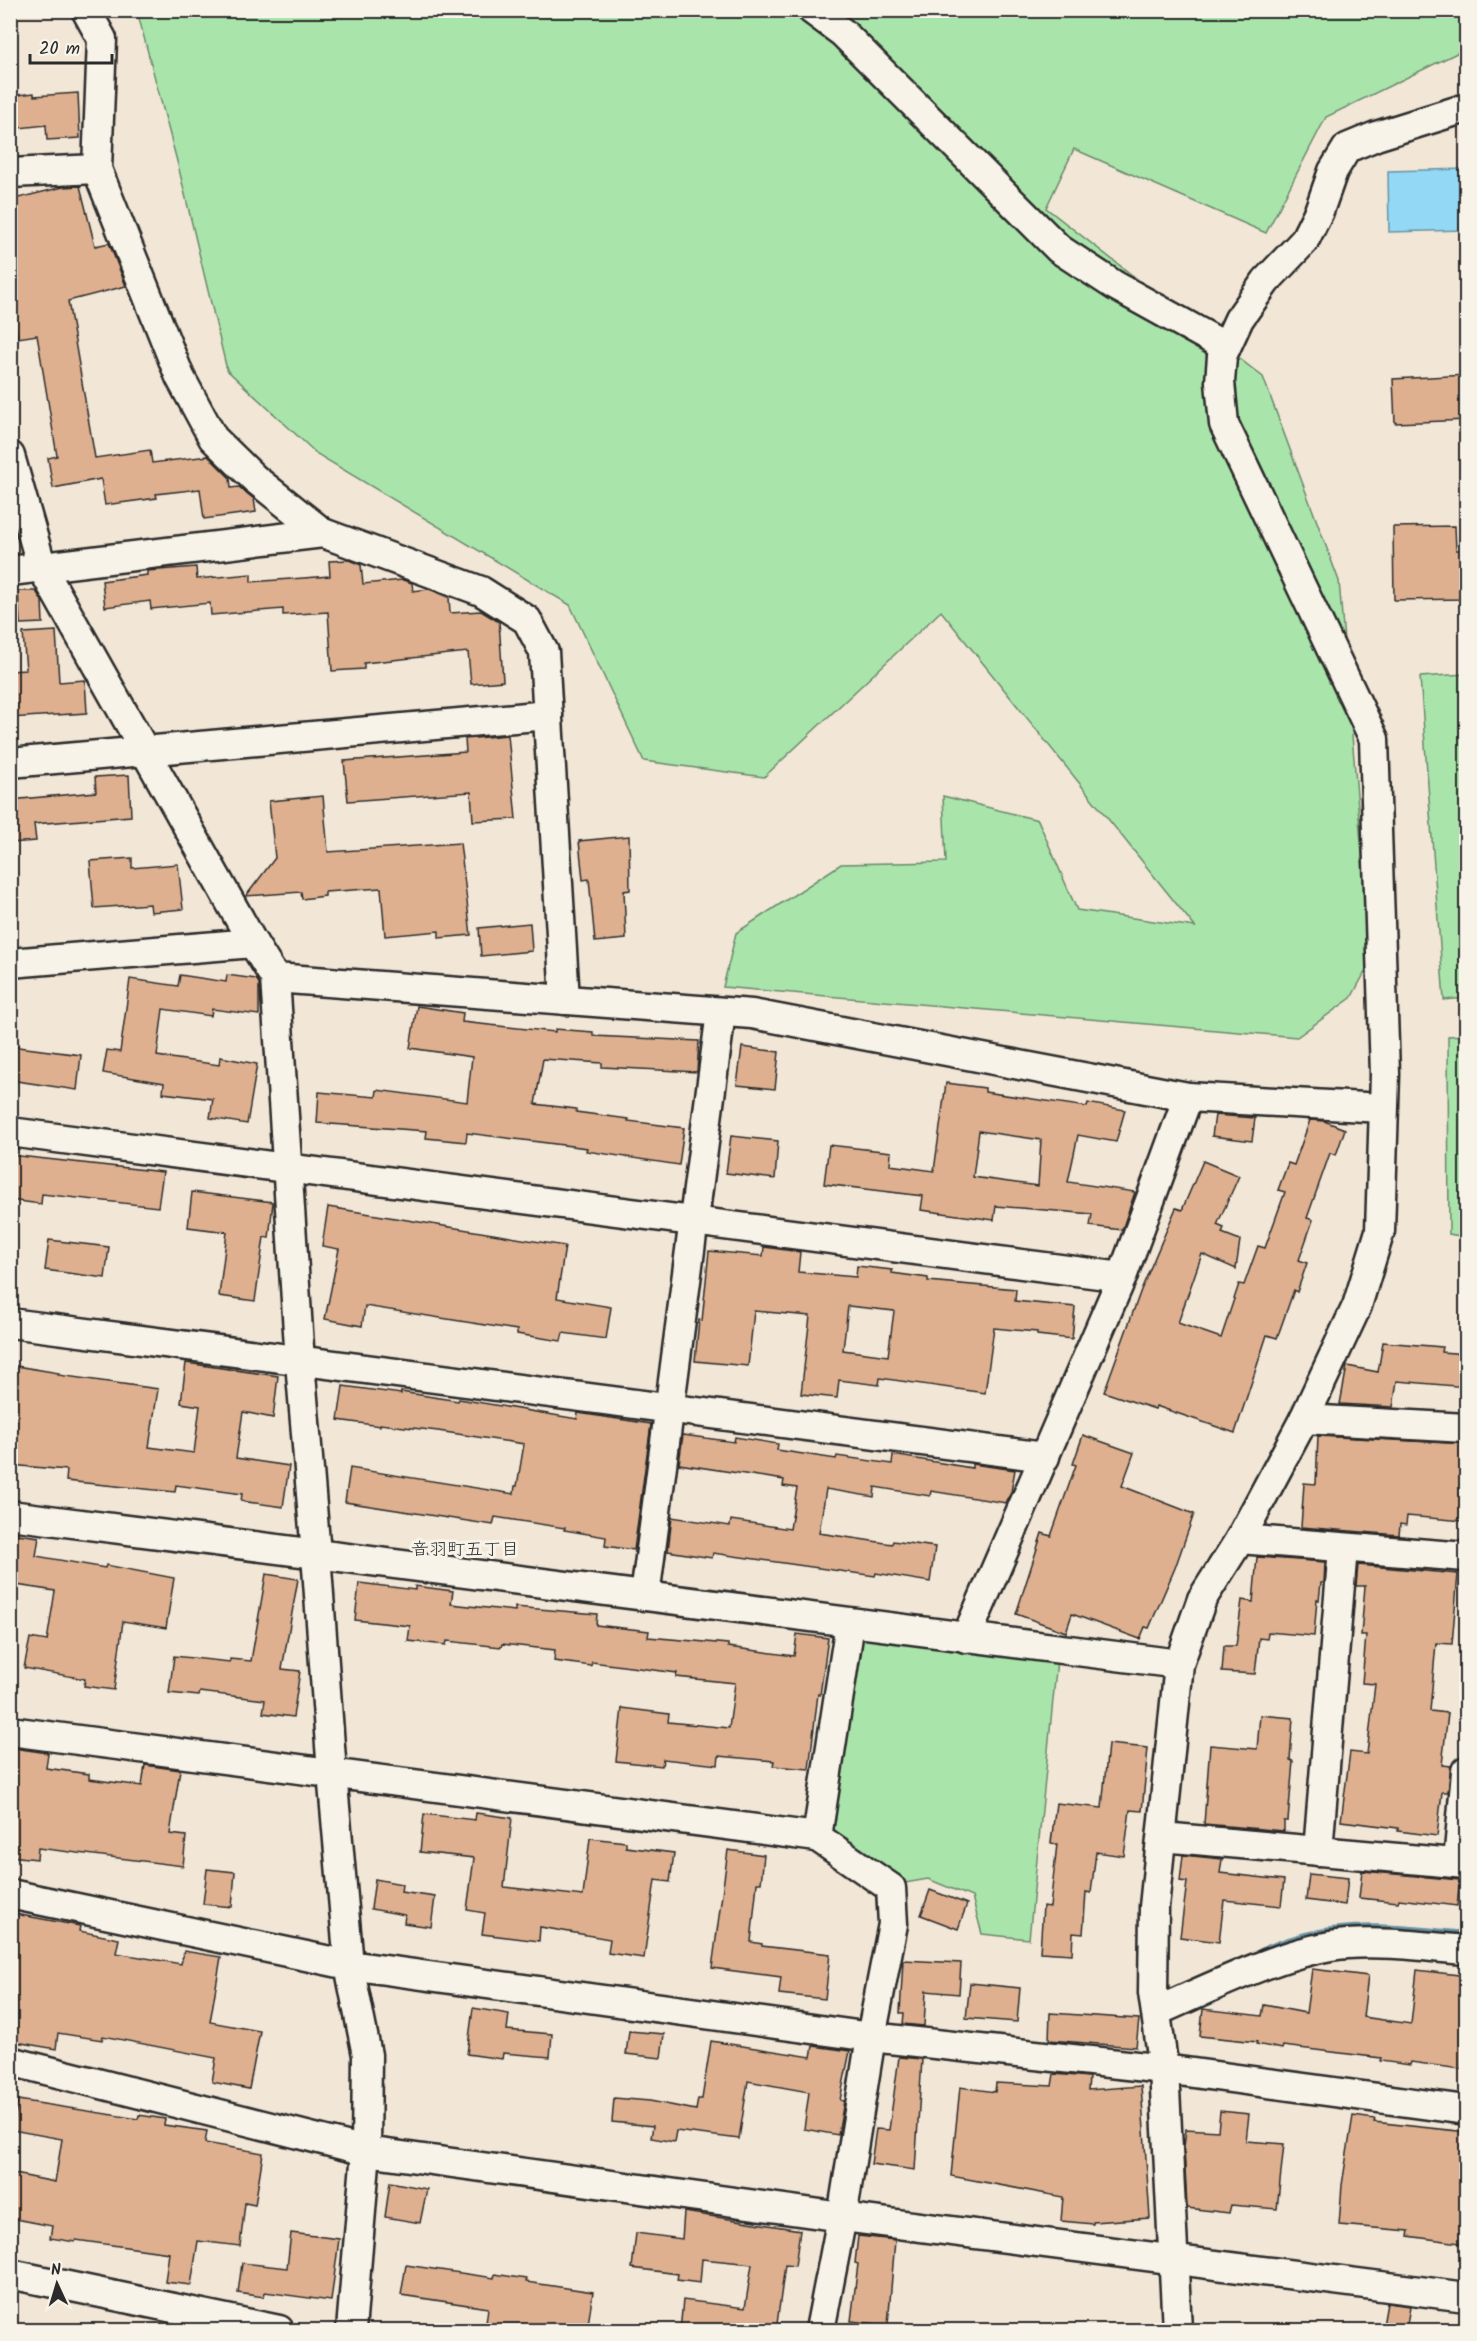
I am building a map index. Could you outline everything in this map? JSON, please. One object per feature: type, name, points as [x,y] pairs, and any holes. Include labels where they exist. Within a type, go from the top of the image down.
[{"type":"street","points":[[86,10],[102,39],[97,170],[180,377],[213,438],[255,479],[323,533],[481,591],[526,620],[544,652],[565,1000]]},
{"type":"street","points":[[812,10],[843,33],[1059,249],[1114,285],[1226,347]]},
{"type":"street","points":[[1177,2331],[1164,2069],[1153,1993],[1154,1907],[1179,1664],[1203,1599],[1240,1539],[1304,1419],[1358,1306],[1380,1231],[1382,1108],[1385,1074],[1374,739],[1224,424],[1220,382],[1222,356],[1239,319],[1266,281],[1304,241],[1319,211],[1333,171],[1347,148],[1376,136],[1467,108]]},
{"type":"street","points":[[10,173],[97,170]]},
{"type":"street","points":[[10,456],[42,568],[253,944],[275,978],[300,1362],[332,1773],[350,1965],[367,2055],[366,2151],[351,2331]]},
{"type":"street","points":[[10,571],[323,533]]},
{"type":"street","points":[[10,763],[548,715]]},
{"type":"street","points":[[10,963],[253,944]]},
{"type":"street","points":[[275,978],[752,1014],[1188,1097],[1382,1108]]},
{"type":"street","points":[[645,1596],[721,1012]]},
{"type":"street","points":[[966,1638],[1122,1277],[1188,1097]]},
{"type":"street","points":[[10,1132],[1122,1277]]},
{"type":"street","points":[[10,1323],[1045,1457]]},
{"type":"street","points":[[1304,1419],[1467,1428]]},
{"type":"street","points":[[10,1515],[1179,1664]]},
{"type":"street","points":[[1240,1539],[1467,1557]]},
{"type":"street","points":[[1318,1851],[1343,1548]]},
{"type":"street","points":[[817,1836],[850,1623]]},
{"type":"street","points":[[10,1731],[817,1836],[891,1888],[893,1924],[820,2331]]},
{"type":"street","points":[[1162,1837],[1462,1863],[1467,1771]]},
{"type":"street","points":[[10,1894],[350,1965],[871,2037],[1164,2069],[1467,2110]]},
{"type":"street","points":[[1157,2011],[1283,1959],[1318,1949],[1347,1944],[1381,1944],[1467,1950]]},
{"type":"street","points":[[10,2061],[366,2151],[842,2217],[1467,2297]]},
{"type":"street","points":[[10,2274],[279,2331]]},
{"type":"green space","points":[[137,11],[1462,11],[1461,51],[1326,117],[1266,233],[1074,149],[1046,208],[1263,377],[1339,581],[1371,961],[1351,998],[1297,1037],[723,987],[736,933],[841,864],[946,862],[943,796],[1038,820],[1077,910],[1195,927],[941,611],[764,777],[644,761],[570,605],[317,454],[227,370],[178,165]]},
{"type":"green space","points":[[1466,674],[1466,998],[1444,1000],[1420,677]]},
{"type":"green space","points":[[1466,1035],[1466,1237],[1449,1234],[1448,1036]]},
{"type":"green space","points":[[862,1634],[1057,1660],[1029,1939],[982,1934],[972,1897],[928,1879],[905,1883],[830,1836]]},
{"type":"water","points":[[1466,169],[1466,230],[1389,232],[1388,171]]},
{"type":"building","points":[[34,93],[34,96],[78,93],[80,138],[47,140],[46,125],[10,129],[10,96]]},
{"type":"building","points":[[80,186],[95,246],[109,243],[126,286],[68,301],[95,458],[150,450],[152,463],[208,456],[230,478],[231,488],[239,487],[254,499],[256,512],[204,519],[200,489],[156,494],[157,498],[105,505],[101,479],[53,488],[48,458],[57,456],[37,335],[18,338],[10,296],[10,200],[63,187]]},
{"type":"building","points":[[1467,375],[1467,420],[1395,423],[1393,379]]},
{"type":"building","points":[[1455,526],[1456,550],[1467,550],[1467,599],[1394,600],[1393,527]]},
{"type":"building","points":[[349,560],[361,565],[363,584],[403,580],[412,583],[413,591],[429,589],[449,597],[450,613],[481,611],[499,622],[503,681],[471,684],[468,652],[364,663],[364,669],[332,671],[328,612],[283,615],[283,609],[211,615],[210,603],[151,609],[150,601],[105,607],[102,581],[147,575],[147,571],[196,567],[197,579],[251,574],[251,582],[330,576],[329,561]]},
{"type":"building","points":[[18,591],[36,591],[42,601],[43,623],[20,624]]},
{"type":"building","points":[[56,631],[59,682],[85,680],[87,713],[10,718],[10,671],[26,670],[23,633]]},
{"type":"building","points":[[508,735],[516,819],[473,821],[471,792],[348,801],[344,761],[466,752],[465,739]]},
{"type":"building","points":[[129,775],[131,816],[34,824],[36,841],[10,843],[10,800],[96,792],[95,777]]},
{"type":"building","points":[[323,796],[328,852],[460,843],[471,935],[439,938],[439,931],[385,936],[381,888],[325,892],[325,896],[302,899],[301,892],[246,896],[275,858],[269,801]]},
{"type":"building","points":[[629,836],[630,890],[624,891],[626,939],[595,942],[589,879],[583,880],[579,841]]},
{"type":"building","points":[[132,858],[132,868],[178,864],[183,909],[151,912],[150,904],[94,908],[90,861]]},
{"type":"building","points":[[530,923],[532,951],[481,956],[479,928]]},
{"type":"building","points":[[180,975],[226,982],[227,975],[256,979],[259,983],[259,1015],[212,1009],[211,1016],[163,1009],[157,1056],[219,1065],[220,1057],[257,1064],[247,1124],[210,1118],[213,1099],[163,1093],[164,1083],[103,1073],[107,1050],[120,1052],[130,979],[178,986]]},
{"type":"building","points":[[417,1006],[463,1013],[462,1022],[555,1032],[555,1029],[593,1032],[593,1036],[699,1041],[697,1072],[602,1067],[602,1063],[543,1059],[535,1104],[576,1109],[576,1112],[629,1119],[628,1121],[684,1128],[679,1165],[586,1151],[587,1148],[467,1133],[466,1142],[426,1138],[427,1131],[317,1123],[319,1092],[376,1097],[377,1090],[467,1102],[472,1057],[410,1048]]},
{"type":"building","points":[[10,1046],[81,1055],[77,1090],[10,1080]]},
{"type":"building","points":[[742,1047],[779,1052],[775,1089],[737,1085]]},
{"type":"building","points":[[946,1083],[985,1088],[985,1092],[1087,1107],[1088,1103],[1125,1110],[1116,1142],[1078,1135],[1068,1182],[1135,1192],[1122,1230],[1090,1226],[1092,1214],[996,1206],[994,1220],[921,1210],[923,1196],[824,1184],[829,1145],[891,1152],[890,1165],[934,1171]],"holes":[[[979,1131],[1041,1140],[1038,1186],[973,1177]]]},
{"type":"building","points":[[1215,1115],[1255,1118],[1252,1141],[1212,1136]]},
{"type":"building","points":[[1310,1120],[1324,1121],[1345,1129],[1336,1155],[1330,1153],[1307,1218],[1313,1220],[1299,1260],[1307,1263],[1297,1292],[1294,1290],[1277,1338],[1267,1335],[1235,1433],[1156,1406],[1155,1409],[1104,1392],[1141,1290],[1176,1208],[1182,1210],[1203,1161],[1239,1176],[1217,1225],[1224,1228],[1222,1233],[1240,1240],[1236,1269],[1202,1254],[1178,1323],[1221,1338],[1239,1284],[1244,1285],[1258,1246],[1265,1248],[1285,1192],[1278,1190],[1288,1163],[1294,1165]]},
{"type":"building","points":[[731,1136],[778,1141],[775,1179],[726,1173]]},
{"type":"building","points":[[10,1155],[163,1172],[158,1207],[42,1194],[41,1204],[10,1200]]},
{"type":"building","points":[[192,1192],[273,1202],[269,1238],[264,1237],[255,1301],[219,1296],[227,1232],[188,1227]]},
{"type":"building","points":[[328,1207],[565,1246],[557,1298],[611,1307],[606,1339],[563,1333],[561,1341],[517,1334],[517,1330],[365,1306],[362,1326],[325,1319],[339,1249],[322,1246]]},
{"type":"building","points":[[49,1240],[109,1247],[105,1278],[45,1270]]},
{"type":"building","points":[[764,1247],[800,1252],[798,1272],[856,1277],[857,1266],[892,1270],[892,1273],[928,1278],[928,1281],[1016,1289],[1015,1301],[1075,1307],[1072,1339],[1037,1335],[1037,1332],[994,1328],[985,1393],[880,1378],[879,1385],[839,1380],[837,1398],[801,1394],[810,1316],[754,1311],[748,1366],[695,1361],[699,1320],[702,1321],[709,1251],[763,1256]],"holes":[[[848,1306],[894,1311],[888,1356],[843,1350]]]},
{"type":"building","points":[[1383,1342],[1442,1347],[1441,1352],[1467,1354],[1467,1387],[1397,1381],[1393,1407],[1340,1404],[1347,1366],[1378,1372]]},
{"type":"building","points":[[186,1363],[278,1376],[273,1418],[243,1412],[236,1458],[289,1466],[283,1507],[241,1501],[242,1494],[176,1485],[175,1492],[66,1481],[67,1470],[10,1465],[10,1365],[59,1373],[58,1375],[158,1389],[149,1447],[194,1453],[200,1406],[181,1403]]},
{"type":"building","points":[[343,1386],[458,1401],[459,1399],[577,1419],[578,1413],[651,1424],[634,1550],[605,1546],[606,1537],[564,1530],[565,1528],[495,1517],[493,1525],[345,1502],[350,1468],[514,1494],[524,1444],[438,1431],[338,1420]]},
{"type":"building","points":[[683,1435],[734,1442],[735,1437],[778,1444],[777,1450],[836,1459],[837,1456],[892,1464],[893,1455],[972,1468],[972,1464],[1015,1470],[1011,1492],[1006,1503],[931,1491],[930,1496],[875,1487],[874,1497],[826,1489],[819,1533],[892,1544],[893,1541],[935,1547],[930,1582],[713,1553],[712,1558],[668,1551],[672,1517],[730,1526],[731,1520],[790,1529],[797,1488],[783,1486],[784,1480],[679,1464]]},
{"type":"building","points":[[1083,1435],[1134,1453],[1122,1486],[1194,1514],[1175,1568],[1149,1628],[1145,1627],[1140,1639],[1072,1614],[1066,1632],[1016,1614],[1042,1533],[1051,1536],[1076,1465],[1073,1464]]},
{"type":"building","points":[[1318,1436],[1467,1444],[1467,1493],[1464,1521],[1407,1516],[1406,1525],[1400,1524],[1399,1535],[1301,1527],[1304,1483],[1316,1484]]},
{"type":"building","points":[[10,1533],[39,1537],[36,1556],[105,1568],[106,1565],[174,1578],[166,1628],[123,1621],[114,1690],[84,1686],[85,1679],[24,1668],[30,1638],[47,1641],[55,1591],[10,1584]]},
{"type":"building","points":[[1257,1557],[1325,1562],[1324,1583],[1321,1583],[1319,1600],[1317,1599],[1314,1636],[1268,1632],[1267,1639],[1259,1638],[1255,1674],[1222,1672],[1224,1646],[1236,1646],[1242,1600],[1253,1602]]},
{"type":"building","points":[[1358,1565],[1458,1574],[1452,1644],[1436,1643],[1430,1711],[1448,1713],[1442,1765],[1451,1766],[1448,1792],[1442,1792],[1437,1836],[1398,1831],[1398,1828],[1341,1821],[1350,1752],[1367,1754],[1375,1684],[1362,1683],[1366,1635],[1361,1635],[1365,1586],[1356,1586]]},
{"type":"building","points":[[266,1574],[298,1579],[282,1669],[300,1671],[293,1717],[263,1713],[265,1700],[200,1692],[199,1696],[169,1693],[174,1656],[230,1662],[230,1659],[251,1661]]},
{"type":"building","points":[[359,1583],[415,1590],[415,1586],[453,1591],[451,1604],[515,1611],[515,1607],[597,1614],[596,1625],[649,1631],[648,1637],[728,1644],[728,1647],[794,1656],[797,1634],[828,1638],[820,1695],[818,1694],[809,1769],[773,1766],[774,1761],[719,1756],[718,1765],[663,1759],[662,1766],[616,1761],[622,1708],[669,1714],[668,1722],[729,1728],[735,1683],[676,1677],[677,1673],[592,1662],[591,1666],[554,1661],[555,1650],[502,1644],[501,1647],[447,1641],[446,1645],[408,1641],[410,1626],[355,1620]]},
{"type":"building","points":[[1260,1715],[1293,1718],[1290,1760],[1293,1761],[1288,1821],[1284,1821],[1284,1831],[1204,1824],[1210,1745],[1257,1749]]},
{"type":"building","points":[[1108,1744],[1148,1748],[1142,1811],[1130,1810],[1124,1856],[1096,1852],[1091,1893],[1086,1892],[1083,1934],[1073,1933],[1072,1954],[1040,1952],[1043,1906],[1050,1907],[1057,1844],[1051,1843],[1056,1803],[1102,1808]]},
{"type":"building","points":[[13,1748],[48,1753],[46,1768],[89,1774],[89,1779],[142,1786],[145,1765],[180,1770],[170,1834],[186,1836],[183,1866],[38,1848],[37,1859],[10,1856],[10,1765]]},
{"type":"building","points":[[476,1813],[512,1818],[504,1887],[583,1896],[590,1838],[626,1842],[626,1847],[674,1853],[670,1882],[655,1880],[644,1958],[608,1953],[610,1939],[540,1927],[539,1941],[482,1934],[485,1913],[467,1910],[474,1858],[420,1852],[424,1814],[475,1820]]},
{"type":"building","points":[[728,1850],[764,1855],[761,1883],[757,1883],[751,1942],[762,1944],[762,1946],[830,1954],[825,1999],[779,1994],[781,1977],[712,1968]]},
{"type":"building","points":[[1183,1855],[1222,1859],[1220,1873],[1284,1880],[1281,1906],[1224,1900],[1219,1942],[1180,1937],[1187,1882],[1180,1881]]},
{"type":"building","points":[[207,1869],[235,1872],[232,1907],[203,1904]]},
{"type":"building","points":[[1362,1871],[1460,1880],[1457,1906],[1399,1899],[1398,1902],[1359,1898]]},
{"type":"building","points":[[1309,1874],[1348,1878],[1345,1905],[1306,1900]]},
{"type":"building","points":[[375,1879],[402,1884],[401,1892],[435,1897],[431,1927],[404,1923],[405,1915],[371,1909]]},
{"type":"building","points":[[930,1890],[967,1904],[958,1929],[921,1915]]},
{"type":"building","points":[[10,1913],[80,1926],[79,1931],[119,1939],[116,1953],[181,1964],[184,1951],[221,1957],[210,2022],[260,2031],[249,2089],[212,2082],[216,2058],[103,2036],[102,2040],[58,2033],[56,2049],[10,2041]]},
{"type":"building","points":[[903,1960],[961,1963],[959,1994],[926,1991],[924,2026],[903,2024],[904,2013],[900,2013]]},
{"type":"building","points":[[1312,1969],[1368,1976],[1363,2017],[1411,2024],[1417,1970],[1467,1976],[1467,2070],[1411,2062],[1410,2065],[1380,2061],[1381,2058],[1283,2046],[1282,2049],[1256,2044],[1257,2042],[1200,2036],[1203,2009],[1262,2016],[1264,2005],[1306,2013]]},
{"type":"building","points":[[970,1983],[1020,1988],[1017,2022],[966,2018]]},
{"type":"building","points":[[473,2008],[509,2014],[507,2030],[552,2034],[550,2057],[503,2053],[502,2059],[467,2054]]},
{"type":"building","points":[[1050,2013],[1139,2019],[1136,2047],[1049,2040]]},
{"type":"building","points":[[629,2031],[664,2034],[661,2058],[626,2054]]},
{"type":"building","points":[[711,2041],[811,2057],[813,2046],[850,2051],[840,2100],[844,2101],[838,2135],[804,2129],[809,2092],[748,2081],[739,2139],[676,2131],[674,2142],[651,2138],[653,2126],[612,2122],[614,2098],[650,2101],[696,2110],[698,2099],[702,2099]]},
{"type":"building","points":[[899,2057],[922,2059],[915,2170],[871,2164],[876,2129],[889,2130]]},
{"type":"building","points":[[1054,2074],[1089,2077],[1088,2090],[1141,2086],[1150,2218],[1093,2222],[1093,2224],[1061,2221],[1063,2197],[951,2176],[960,2087],[995,2092],[996,2083],[1052,2086]]},
{"type":"building","points":[[18,2100],[138,2119],[139,2115],[165,2119],[164,2125],[207,2131],[205,2143],[263,2153],[255,2205],[245,2203],[240,2246],[198,2241],[191,2285],[165,2282],[169,2253],[50,2238],[52,2226],[10,2218],[10,2173],[55,2182],[62,2139],[12,2130]]},
{"type":"building","points":[[1220,2111],[1249,2114],[1246,2141],[1284,2144],[1277,2209],[1231,2205],[1229,2213],[1187,2208],[1184,2147],[1186,2129],[1218,2131]]},
{"type":"building","points":[[1353,2116],[1375,2119],[1374,2122],[1467,2132],[1467,2244],[1408,2236],[1409,2231],[1339,2225],[1342,2185]]},
{"type":"building","points":[[390,2182],[427,2189],[420,2223],[385,2217]]},
{"type":"building","points":[[684,2212],[800,2230],[795,2266],[785,2265],[776,2331],[680,2331],[683,2300],[745,2308],[752,2264],[702,2259],[700,2283],[677,2280],[678,2274],[632,2268],[636,2233],[682,2239]]},
{"type":"building","points":[[291,2233],[339,2239],[331,2301],[265,2292],[264,2297],[238,2293],[242,2263],[287,2268]]},
{"type":"building","points":[[858,2236],[895,2240],[888,2325],[851,2321],[858,2264],[855,2263]]},
{"type":"building","points":[[406,2265],[494,2278],[495,2274],[527,2279],[526,2282],[593,2292],[587,2331],[485,2331],[488,2308],[401,2295]]},
{"type":"building","points":[[1387,2303],[1410,2306],[1406,2331],[1382,2331]]},
{"type":"waterway","points":[[1261,1952],[1312,1934],[1337,1930],[1362,1928],[1466,1935]]},
{"type":"district","name":"音羽町五丁目","points":[[465,1550]]}]
